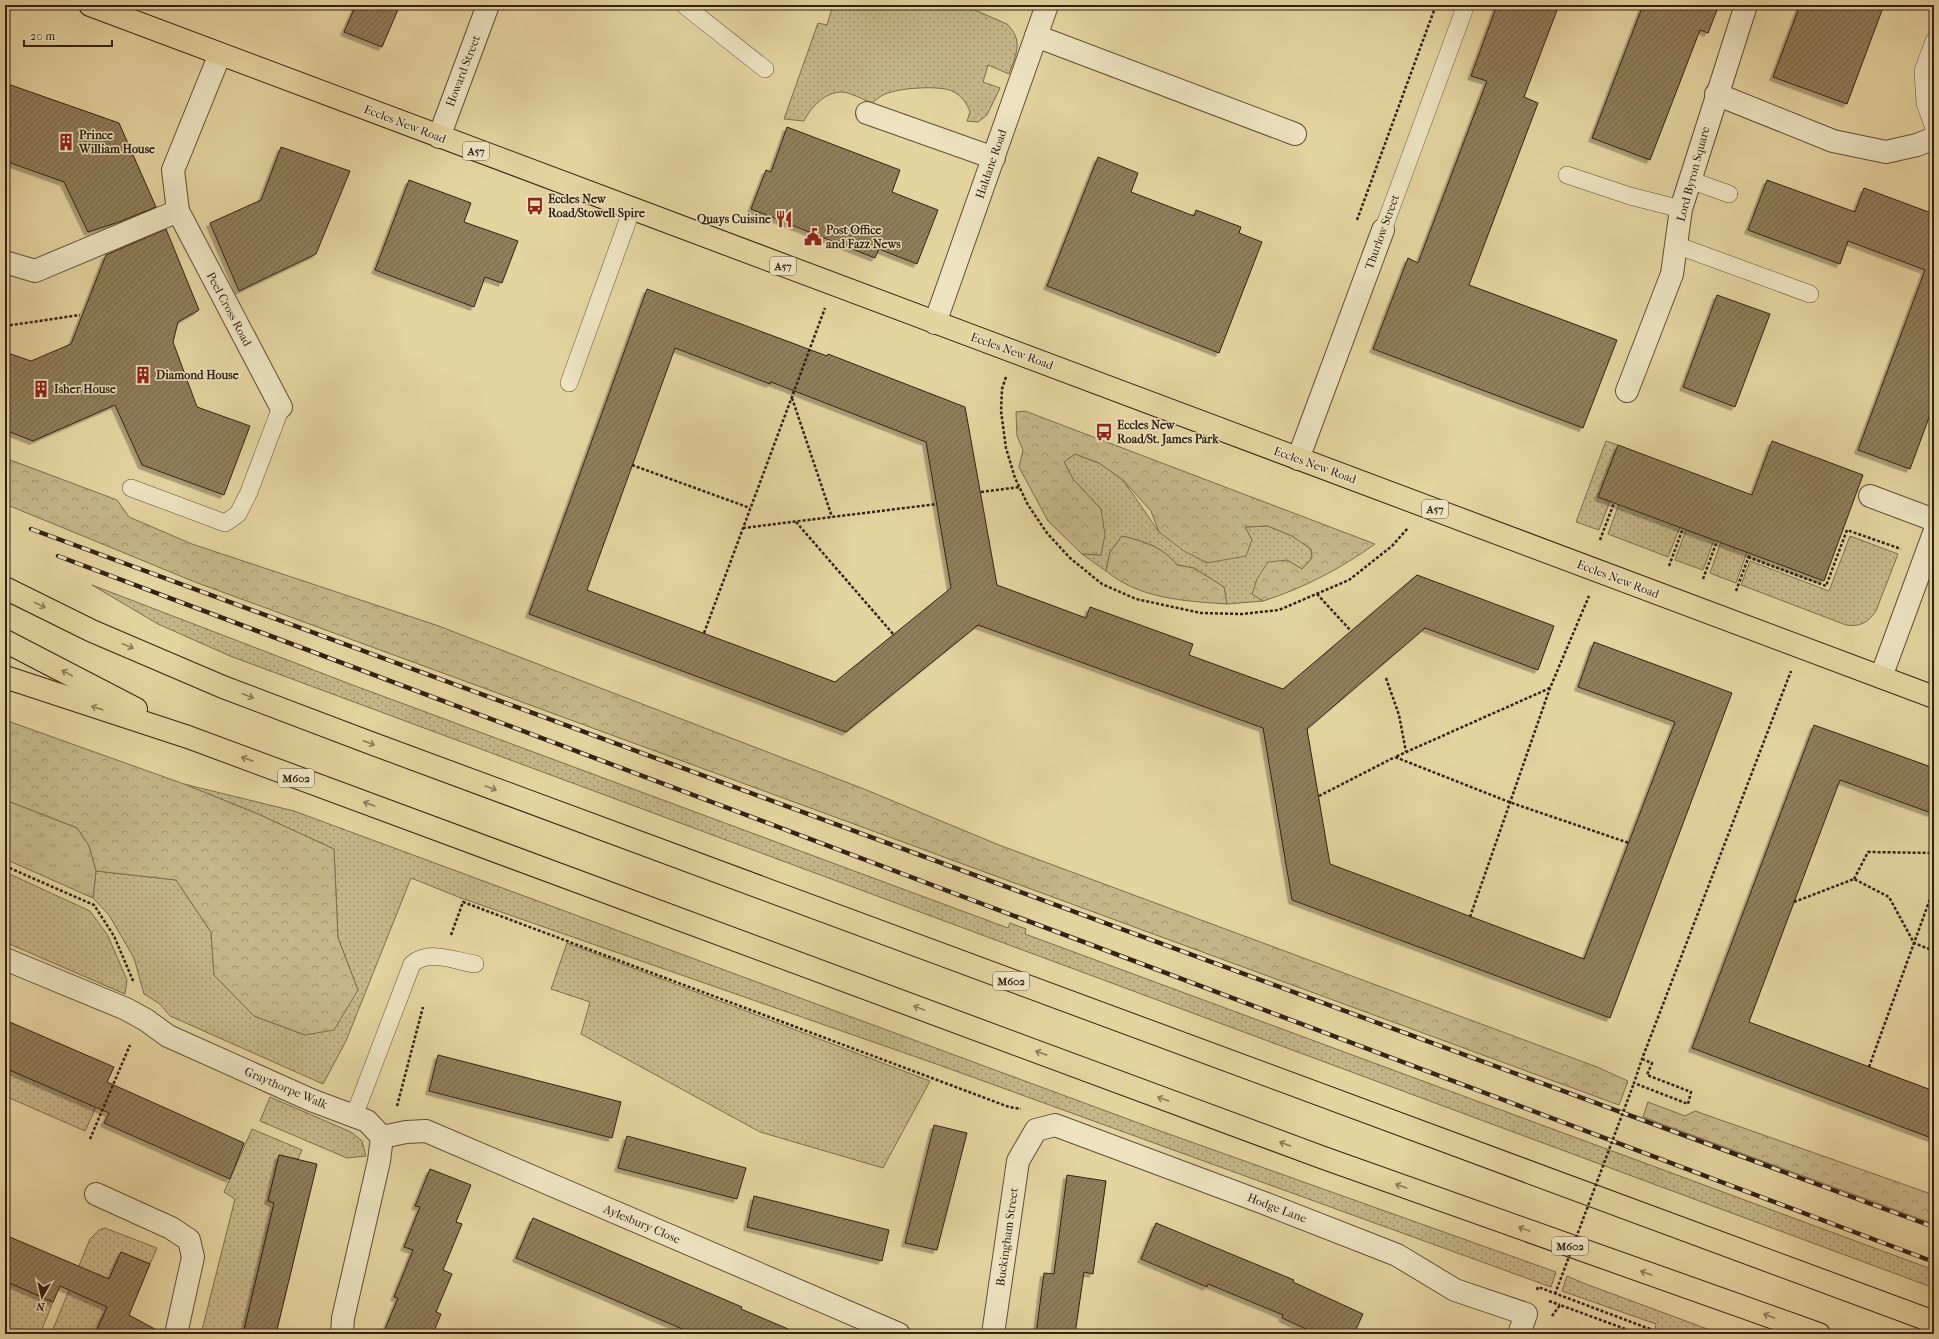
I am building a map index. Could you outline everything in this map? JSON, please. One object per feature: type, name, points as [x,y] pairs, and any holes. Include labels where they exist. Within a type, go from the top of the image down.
[{"type":"main road","name":"Eccles New Road","points":[[90,5],[833,285],[1426,506],[1800,648],[1934,697]]},
{"type":"main road","name":"M602","points":[[5,588],[92,630],[165,662],[368,742],[1934,1322]]},
{"type":"main road","name":"M602","points":[[5,641],[188,737]]},
{"type":"main road","name":"M602","points":[[5,677],[188,737],[1314,1155],[1819,1334]]},
{"type":"street","name":"Howard Street","points":[[439,137],[488,5]]},
{"type":"street","name":"Haldane Road","points":[[935,323],[1047,5]]},
{"type":"street","name":"Lord Byron Square","points":[[1627,391],[1672,274],[1681,209],[1716,94],[1746,5]]},
{"type":"street","points":[[1036,36],[1295,134]]},
{"type":"street","name":"Peel Cross Road","points":[[220,54],[173,170],[178,211],[281,407]]},
{"type":"street","points":[[1716,94],[1833,141],[1886,152],[1917,145],[1934,138]]},
{"type":"street","points":[[867,113],[994,158]]},
{"type":"street","points":[[5,262],[36,272],[178,211]]},
{"type":"street","name":"Thurlow Street","points":[[1298,459],[1383,230]]},
{"type":"street","points":[[1870,496],[1934,520]]},
{"type":"street","points":[[1881,677],[1934,533]]},
{"type":"street","name":"Graythorpe Walk","points":[[5,959],[126,1009],[146,1020],[168,1036],[311,1100],[367,1121],[382,1137]]},
{"type":"street","name":"Hodge Lane","points":[[1028,1143],[1036,1130],[1041,1127],[1055,1125],[1062,1126],[1397,1255],[1455,1290],[1531,1304]]},
{"type":"street","name":"Aylesbury Close","points":[[382,1137],[406,1132],[426,1132],[899,1334]]},
{"type":"street","points":[[342,1334],[343,1318],[379,1162],[382,1137]]},
{"type":"street","name":"Buckingham Street","points":[[993,1334],[1018,1161],[1028,1143]]},
{"type":"street","points":[[96,1194],[171,1228],[189,1240],[193,1257],[176,1334]]},
{"type":"street","points":[[1519,1334],[1531,1304]]},
{"type":"lane","points":[[684,5],[765,70]]},
{"type":"lane","name":"Thurlow Street","points":[[1383,230],[1466,5]]},
{"type":"lane","points":[[1934,41],[1923,71],[1926,103],[1934,128]]},
{"type":"lane","points":[[1567,175],[1630,196],[1681,209]]},
{"type":"lane","points":[[1690,180],[1729,194]]},
{"type":"lane","points":[[569,383],[632,209]]},
{"type":"lane","points":[[1676,246],[1810,294]]},
{"type":"lane","points":[[131,488],[225,523],[238,514],[249,492],[281,407]]},
{"type":"lane","points":[[352,1116],[359,1103],[412,964],[417,959],[429,955],[475,964]]},
{"type":"path","points":[[1383,230],[1356,222],[1436,5]]},
{"type":"path","points":[[704,633],[833,285]]},
{"type":"path","points":[[5,326],[80,315]]},
{"type":"path","points":[[1013,352],[1002,389],[1001,411],[1006,448],[1020,488],[1028,505],[1047,533],[1070,558],[1102,584],[1136,599],[1201,613],[1242,614],[1279,610],[1349,580],[1392,546],[1426,506]]},
{"type":"path","points":[[792,398],[832,516]]},
{"type":"path","points":[[632,465],[750,508]]},
{"type":"path","points":[[981,492],[1020,488]]},
{"type":"path","points":[[1600,540],[1614,503]]},
{"type":"path","points":[[743,528],[937,504]]},
{"type":"path","points":[[796,521],[894,634]]},
{"type":"path","points":[[1669,566],[1683,528]]},
{"type":"path","points":[[1736,591],[1749,555],[1826,586],[1847,530],[1904,550]]},
{"type":"path","points":[[1704,579],[1717,541]]},
{"type":"path","points":[[1470,917],[1550,688],[1599,572]]},
{"type":"path","points":[[1317,594],[1351,632]]},
{"type":"path","points":[[1555,1294],[1642,1060],[1800,648]]},
{"type":"path","points":[[1386,678],[1399,715],[1406,752]]},
{"type":"path","points":[[1319,796],[1395,757],[1550,688]]},
{"type":"path","points":[[1395,757],[1509,802],[1629,843]]},
{"type":"path","points":[[1794,902],[1854,879],[1868,852],[1934,853]]},
{"type":"path","points":[[5,866],[94,905],[114,936],[134,983],[126,1009]]},
{"type":"path","points":[[1854,879],[1888,897],[1914,943],[1934,951]]},
{"type":"path","points":[[1869,1067],[1934,888]]},
{"type":"path","points":[[442,958],[463,902],[1009,1107]]},
{"type":"path","points":[[396,1110],[426,1000]]},
{"type":"path","points":[[90,1139],[130,1045]]},
{"type":"path","points":[[1634,1083],[1688,1104],[1692,1092],[1647,1075],[1652,1063],[1642,1060]]},
{"type":"path","points":[[1531,1304],[1538,1287],[1650,1329],[1648,1334]]},
{"type":"path","points":[[1551,1317],[1557,1312],[1560,1305],[1639,1334]]},
{"type":"green space","points":[[833,5],[963,5],[1007,24],[1012,30],[1017,42],[1016,54],[1009,74],[988,65],[983,82],[1000,88],[987,115],[978,122],[967,121],[970,112],[961,97],[952,91],[938,88],[909,89],[891,92],[881,96],[872,103],[849,93],[836,93],[824,97],[819,101],[804,121],[784,119],[818,23],[827,25]]},
{"type":"green space","points":[[1025,411],[1375,544],[1335,570],[1307,584],[1263,601],[1252,594],[1257,579],[1268,562],[1287,560],[1302,569],[1312,558],[1311,549],[1292,536],[1268,526],[1245,527],[1252,540],[1246,556],[1207,563],[1184,551],[1159,532],[1151,511],[1123,480],[1099,463],[1075,454],[1064,462],[1073,479],[1101,509],[1105,535],[1101,555],[1082,554],[1048,521],[1019,467],[1023,450],[1017,436],[1016,412]]},
{"type":"green space","points":[[1606,441],[1618,445],[1598,497],[1610,501],[1599,530],[1576,522]]},
{"type":"green space","points":[[1075,454],[1099,463],[1123,480],[1159,532],[1252,540],[1245,527],[1268,526],[1292,536],[1311,549],[1312,558],[1302,569],[1287,560],[1252,594],[1263,601],[1227,604],[1224,587],[1194,568],[1177,565],[1159,549],[1130,538],[1122,536],[1110,552],[1106,571],[1082,554],[1101,555],[1101,509],[1073,479],[1064,462]]},
{"type":"green space","points":[[5,458],[117,500],[129,517],[192,544],[436,625],[864,789],[999,845],[1597,1067],[1628,1081],[1619,1105],[195,582],[5,504]]},
{"type":"green space","points":[[1619,504],[1680,527],[1668,557],[1608,534]]},
{"type":"green space","points":[[1686,530],[1714,540],[1703,570],[1675,560]]},
{"type":"green space","points":[[1122,536],[1159,549],[1177,565],[1194,568],[1224,587],[1227,604],[1195,602],[1163,597],[1133,588],[1119,580],[1106,571],[1110,552]]},
{"type":"green space","points":[[1850,536],[1898,554],[1876,611],[1870,619],[1860,625],[1846,625],[1741,585],[1750,561],[1829,591]]},
{"type":"green space","points":[[1721,542],[1747,552],[1736,583],[1710,573]]},
{"type":"green space","points":[[92,585],[350,684],[1008,928],[1010,923],[1026,929],[1025,934],[1934,1270],[1934,1288],[230,656],[158,624]]},
{"type":"green space","points":[[5,720],[184,784],[258,814],[334,849],[338,938],[358,990],[334,1030],[305,1035],[254,1016],[214,975],[211,932],[176,880],[96,871],[89,846],[77,828],[5,800]]},
{"type":"green space","points":[[184,784],[294,811],[1152,1128],[1556,1272],[1551,1287],[942,1066],[461,898],[411,878],[346,1041],[323,1084],[170,1016],[160,1004],[144,994],[134,958],[109,915],[93,898],[96,871],[176,880],[211,932],[214,975],[254,1016],[305,1035],[358,990],[338,938],[334,849],[258,814]]},
{"type":"green space","points":[[5,800],[77,828],[89,846],[96,871],[93,898],[5,859]]},
{"type":"green space","points":[[5,872],[90,911],[108,936],[127,980],[125,994],[5,942]]},
{"type":"green space","points":[[567,943],[930,1081],[883,1168],[760,1132],[581,1034],[590,1002],[551,989]]},
{"type":"green space","points":[[5,1068],[96,1107],[85,1131],[5,1096]]},
{"type":"green space","points":[[270,1097],[351,1132],[362,1141],[366,1156],[347,1158],[260,1121]]},
{"type":"green space","points":[[1648,1102],[1685,1116],[1695,1111],[1934,1195],[1934,1224],[1643,1117]]},
{"type":"green space","points":[[252,1129],[302,1150],[298,1159],[279,1155],[268,1201],[289,1207],[273,1208],[243,1334],[201,1334],[235,1199],[224,1192]]},
{"type":"green space","points":[[105,1228],[157,1248],[150,1264],[121,1252],[99,1303],[107,1307],[95,1334],[51,1334],[90,1239],[99,1230]]},
{"type":"green space","points":[[1567,1276],[1721,1334],[1667,1334],[1655,1329],[1656,1324],[1562,1291]]},
{"type":"green space","points":[[5,1281],[53,1302],[40,1334],[31,1334],[18,1328],[15,1334],[5,1334]]},
{"type":"building","points":[[356,5],[400,5],[382,47],[344,32]]},
{"type":"building","points":[[1497,5],[1559,5],[1524,97],[1538,103],[1469,285],[1617,340],[1583,428],[1373,349],[1408,258],[1418,263],[1487,81],[1471,76]]},
{"type":"building","points":[[1643,5],[1719,5],[1708,33],[1700,30],[1650,160],[1592,138]]},
{"type":"building","points":[[1800,5],[1884,5],[1847,104],[1773,77]]},
{"type":"building","name":"Prince William House","points":[[5,83],[119,123],[156,207],[119,222],[88,232],[64,182],[5,161]]},
{"type":"building","points":[[787,127],[900,170],[892,192],[938,210],[917,264],[879,249],[875,258],[751,209],[766,170],[771,172]]},
{"type":"building","points":[[281,147],[350,171],[316,254],[239,291],[210,223],[261,200]]},
{"type":"building","points":[[1098,157],[1138,173],[1131,192],[1194,216],[1196,210],[1241,227],[1239,233],[1262,242],[1219,353],[1047,286]]},
{"type":"building","points":[[409,180],[471,203],[464,222],[518,241],[502,283],[485,277],[474,307],[375,270]]},
{"type":"building","points":[[1767,180],[1855,212],[1864,188],[1934,214],[1934,404],[1910,469],[1858,450],[1925,270],[1848,241],[1840,264],[1748,230]]},
{"type":"building","name":"Diamond House","points":[[166,229],[199,310],[178,322],[173,342],[197,407],[250,426],[224,495],[142,465],[115,405],[33,441],[5,430],[5,352],[31,361],[71,344],[106,255]]},
{"type":"building","points":[[647,289],[827,356],[828,354],[965,407],[997,585],[1086,618],[1090,607],[1193,644],[1189,655],[1283,689],[1417,575],[1554,626],[1538,670],[1425,628],[1307,729],[1330,864],[1584,959],[1675,722],[1578,687],[1594,642],[1732,693],[1610,1018],[1292,900],[1263,728],[978,625],[846,732],[529,614]],"holes":[[[675,348],[770,384],[771,382],[926,442],[951,588],[835,682],[587,590]]]},
{"type":"building","points":[[1717,295],[1770,314],[1735,407],[1683,387]]},
{"type":"building","points":[[1772,441],[1863,475],[1824,581],[1598,497],[1618,445],[1752,495]]},
{"type":"building","points":[[1814,725],[1934,768],[1934,814],[1840,780],[1749,1022],[1934,1091],[1934,1139],[1692,1048]]},
{"type":"building","points":[[5,1020],[114,1067],[107,1082],[244,1143],[230,1179],[104,1123],[109,1113],[5,1068]]},
{"type":"building","points":[[438,1055],[621,1102],[612,1138],[429,1091]]},
{"type":"building","points":[[934,1125],[967,1133],[937,1250],[905,1243]]},
{"type":"building","points":[[627,1136],[746,1168],[737,1199],[618,1168]]},
{"type":"building","points":[[279,1155],[317,1164],[276,1334],[243,1334],[274,1203],[268,1201]]},
{"type":"building","points":[[430,1169],[471,1185],[456,1222],[462,1224],[443,1270],[452,1274],[436,1312],[441,1314],[433,1334],[383,1334],[398,1298],[394,1297],[413,1250],[404,1247],[420,1207],[415,1206]]},
{"type":"building","points":[[1067,1175],[1106,1181],[1093,1274],[1084,1272],[1075,1334],[1036,1334],[1044,1273],[1054,1274]]},
{"type":"building","points":[[754,1196],[889,1230],[882,1261],[747,1227]]},
{"type":"building","points":[[533,1218],[742,1307],[741,1309],[800,1334],[694,1334],[516,1258]]},
{"type":"building","points":[[1156,1223],[1294,1280],[1293,1282],[1363,1314],[1354,1334],[1317,1334],[1282,1318],[1283,1315],[1208,1284],[1207,1287],[1141,1259]]},
{"type":"building","points":[[5,1235],[109,1279],[121,1252],[150,1264],[129,1315],[164,1334],[95,1334],[107,1307],[60,1286],[53,1302],[5,1281]]},
{"type":"railway","points":[[31,529],[1934,1227]]},
{"type":"railway","points":[[58,556],[1934,1262]]},
{"type":"place","name":"Prince William House","points":[[66,142]]},
{"type":"place","name":"Eccles New Road/Stowell Spire","points":[[535,206]]},
{"type":"place","name":"Quays Cuisine","points":[[784,219]]},
{"type":"place","name":"Post Office and Fazz News","points":[[813,237]]},
{"type":"place","name":"Diamond House","points":[[143,375]]},
{"type":"place","name":"Isher House","points":[[41,389]]},
{"type":"place","name":"Eccles New Road/St. James Park","points":[[1104,432]]}]
